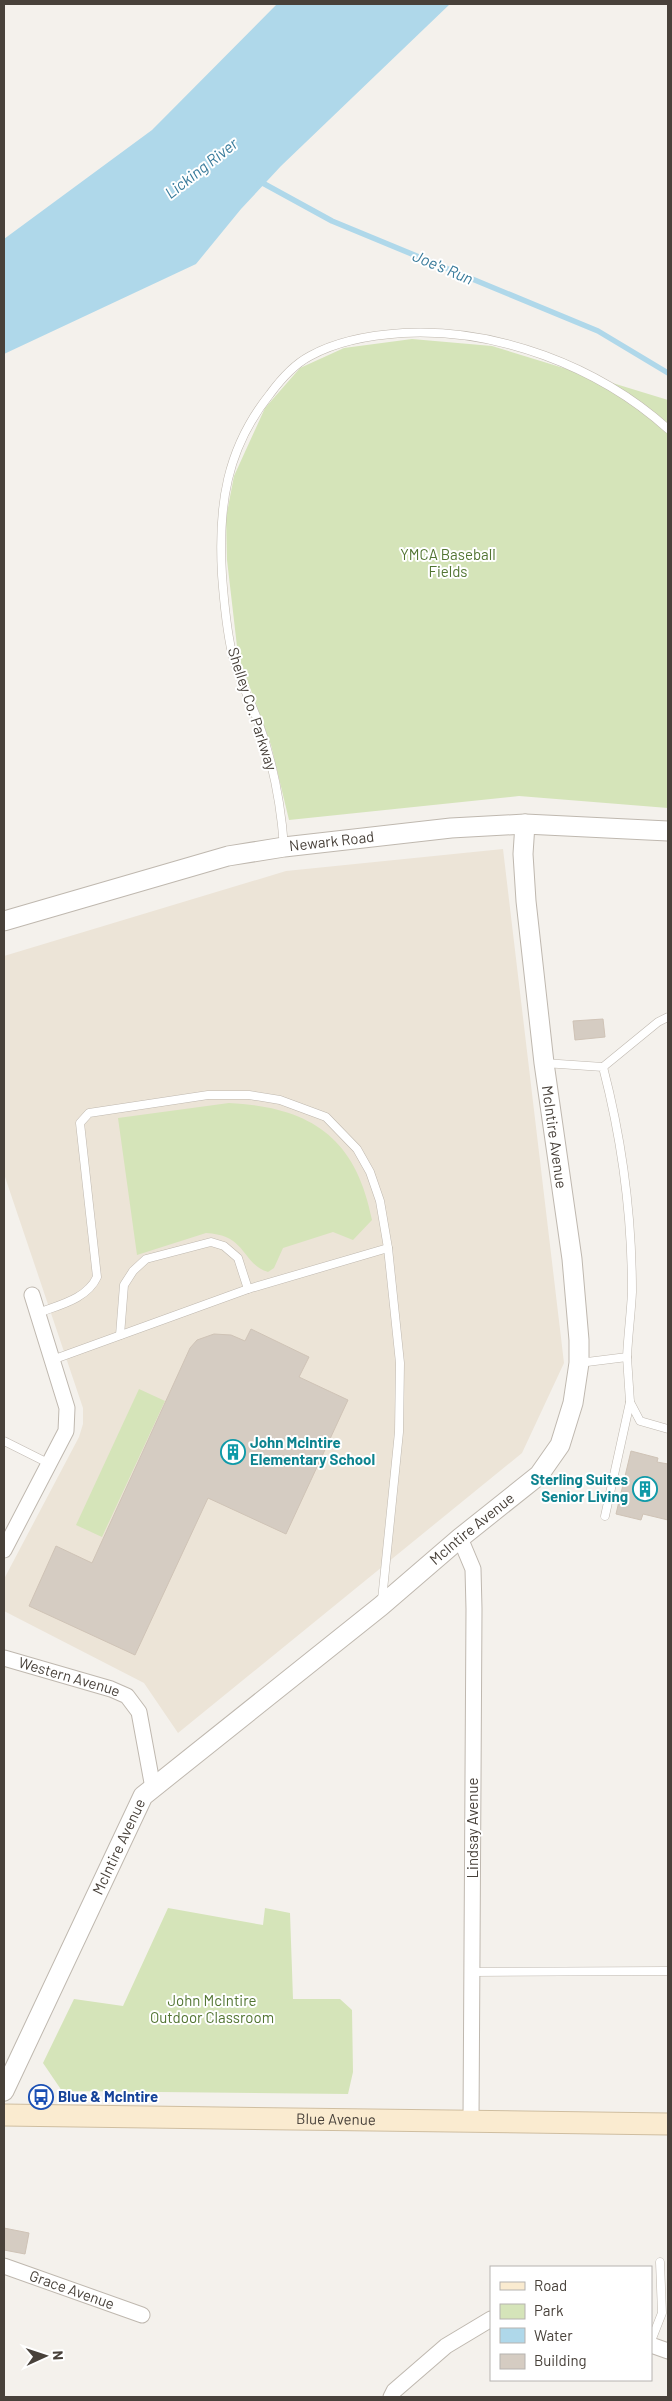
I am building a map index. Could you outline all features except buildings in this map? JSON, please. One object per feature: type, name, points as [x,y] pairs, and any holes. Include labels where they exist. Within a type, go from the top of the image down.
[{"type":"main road","name":"Blue Avenue","points":[[4,2116],[668,2124]]},
{"type":"street","name":"Newark Road","points":[[4,921],[228,856],[284,847],[451,828],[525,824],[668,831]]},
{"type":"street","name":"McIntire Avenue","points":[[4,2091],[143,1796],[381,1606],[460,1538],[539,1476],[560,1445],[573,1403],[579,1363],[572,1259],[544,1063],[526,901],[523,854],[525,824]]},
{"type":"street","points":[[4,1550],[66,1430],[67,1408],[32,1295]]},
{"type":"street","name":"Lindsay Avenue","points":[[460,1538],[473,1569],[471,2121]]},
{"type":"street","name":"Western Avenue","points":[[4,1658],[111,1689],[127,1696],[139,1712],[153,1788]]},
{"type":"street","name":"Grace Avenue","points":[[4,2266],[142,2315]]},
{"type":"street","points":[[391,2397],[394,2391],[446,2346],[490,2320]]},
{"type":"street","points":[[652,2344],[668,2352]]},
{"type":"lane","name":"Shelley Co. Parkway","points":[[284,847],[282,819],[272,766],[232,655],[225,620],[221,518],[230,468],[245,429],[284,376],[307,357],[342,343],[401,333],[454,334],[488,339],[521,348],[604,382],[645,409],[668,430]]},
{"type":"lane","points":[[544,1063],[603,1067],[668,1016]]},
{"type":"lane","points":[[603,1067],[612,1099],[624,1167],[632,1292],[627,1357],[630,1402],[605,1516]]},
{"type":"lane","points":[[38,1313],[83,1295],[92,1287],[96,1277],[80,1123],[89,1113],[222,1094],[249,1095],[280,1100],[326,1117],[357,1149],[370,1172],[380,1201],[388,1248],[400,1363],[399,1432],[381,1606]]},
{"type":"lane","points":[[120,1335],[124,1285],[133,1271],[146,1259],[211,1242],[224,1246],[238,1258],[248,1289]]},
{"type":"lane","points":[[52,1360],[248,1289],[388,1248]]},
{"type":"lane","points":[[579,1363],[627,1357]]},
{"type":"lane","points":[[630,1402],[640,1421],[668,1429]]},
{"type":"lane","points":[[4,1442],[48,1463]]},
{"type":"lane","points":[[472,1972],[668,1971]]},
{"type":"lane","points":[[652,2341],[665,2315],[660,2262]]},
{"type":"shaded area","points":[[503,849],[564,1363],[522,1453],[178,1733],[144,1683],[4,1611],[4,1579],[79,1437],[83,1424],[83,1408],[4,1174],[4,956],[286,871]]},
{"type":"green space","name":"YMCA Baseball Fields","points":[[412,339],[492,346],[668,400],[668,808],[519,796],[289,820],[271,745],[238,655],[227,560],[226,518],[234,476],[265,408],[300,368],[344,348]]},
{"type":"green space","points":[[229,1103],[283,1111],[306,1120],[325,1132],[341,1148],[354,1167],[365,1191],[372,1220],[353,1240],[333,1232],[283,1248],[274,1268],[268,1272],[259,1268],[237,1244],[219,1235],[206,1233],[137,1255],[118,1118]]},
{"type":"green space","points":[[139,1389],[165,1401],[102,1537],[76,1525]]},
{"type":"green space","name":"John McIntire Outdoor Classroom","points":[[168,1908],[263,1925],[265,1908],[290,1913],[293,1999],[340,1999],[352,2010],[353,2072],[348,2094],[62,2091],[43,2063],[74,1999],[123,2006]]},
{"type":"water","name":"Licking River","points":[[277,4],[450,4],[281,166],[241,209],[196,264],[4,354],[4,239],[152,130]]},
{"type":"waterway","name":"Joe's Run","points":[[259,181],[332,221],[598,331],[668,373]]},
{"type":"place","name":"John McIntire Elementary School","points":[[233,1452]]},
{"type":"place","name":"Sterling Suites Senior Living","points":[[645,1489]]},
{"type":"place","name":"Blue & McIntire","points":[[41,2097]]}]
